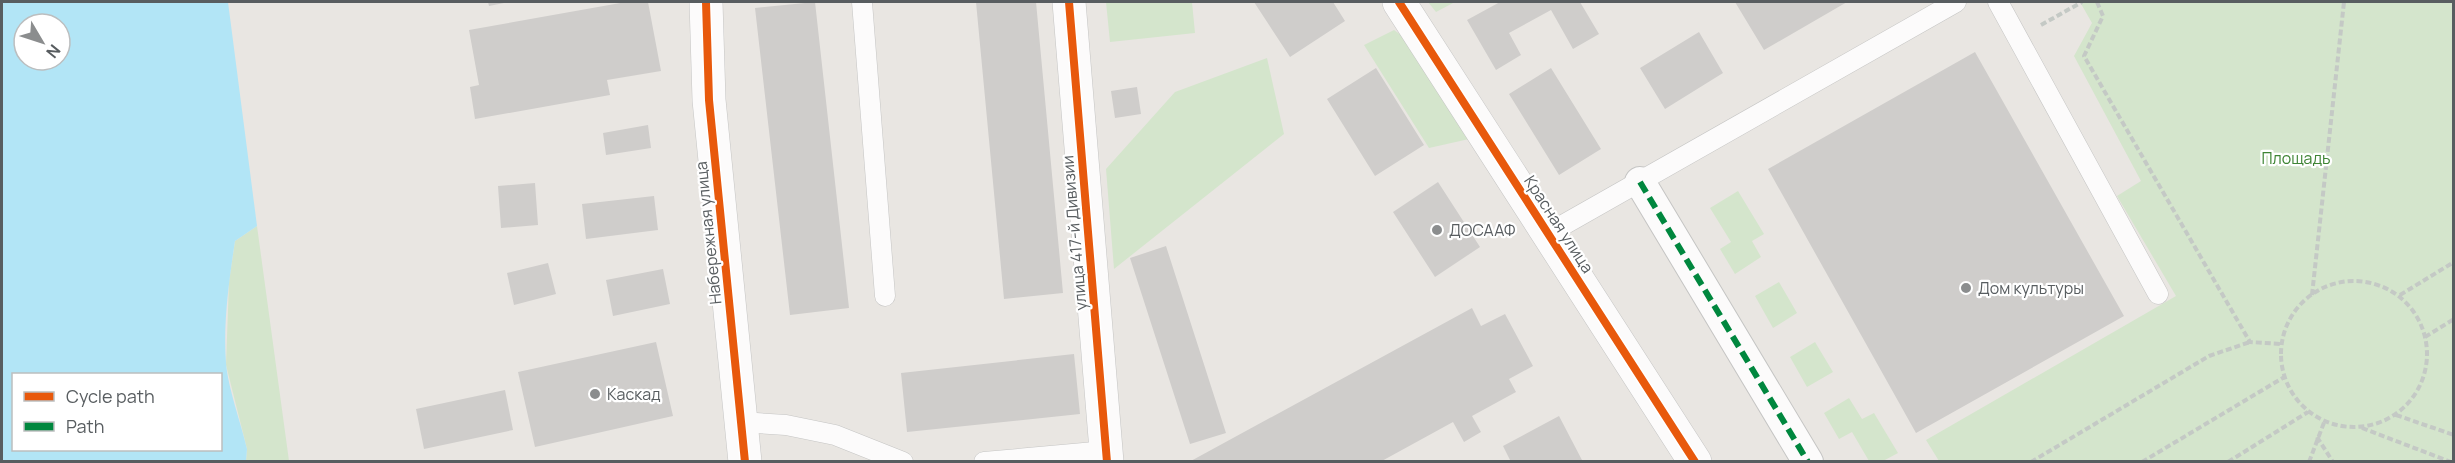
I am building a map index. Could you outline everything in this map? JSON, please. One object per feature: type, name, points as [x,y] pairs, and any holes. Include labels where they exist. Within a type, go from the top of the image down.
[{"type":"street","name":"Набережная улица","points":[[706,2],[709,100],[745,462]]},
{"type":"street","name":"улица 417-й Дивизии","points":[[1069,2],[1107,456]]},
{"type":"street","name":"Красная улица","points":[[1399,2],[1695,462]]},
{"type":"street","points":[[1640,182],[1808,462]]},
{"type":"lane","points":[[862,2],[885,296]]},
{"type":"lane","points":[[1549,233],[1956,2]]},
{"type":"lane","points":[[1998,2],[2158,294]]},
{"type":"lane","points":[[741,422],[786,425],[835,435],[903,462]]},
{"type":"lane","points":[[984,462],[1107,456]]},
{"type":"path","points":[[2018,38],[2082,2]]},
{"type":"path","points":[[2097,2],[2103,16],[2084,56],[2250,342]]},
{"type":"path","points":[[2312,295],[2344,2]]},
{"type":"path","points":[[2400,295],[2454,262]]},
{"type":"path","points":[[2361,428],[2379,424],[2407,407],[2424,378],[2425,337],[2420,319],[2400,295],[2373,282],[2348,280],[2325,286],[2300,304],[2288,321],[2281,344],[2286,376],[2293,395],[2308,412],[2335,426],[2361,428],[2451,462]]},
{"type":"path","points":[[2425,337],[2454,319]]},
{"type":"path","points":[[2031,462],[2209,356],[2250,342],[2281,344]]},
{"type":"path","points":[[2142,462],[2286,376]]},
{"type":"path","points":[[2228,462],[2308,412]]},
{"type":"path","points":[[2395,414],[2454,435]]},
{"type":"path","points":[[2309,461],[2325,420]]},
{"type":"path","points":[[2317,436],[2333,462]]},
{"type":"green space","points":[[1106,2],[1192,2],[1195,33],[1110,42]]},
{"type":"green space","points":[[1428,2],[1455,2],[1436,12]]},
{"type":"green space","name":"Площадь","points":[[2080,2],[2453,2],[2453,461],[1939,461],[1926,440],[2176,296],[2117,196],[2141,181],[2074,56],[2092,23]]},
{"type":"green space","points":[[1394,30],[1420,49],[1478,137],[1429,148],[1364,45]]},
{"type":"green space","points":[[1267,58],[1284,134],[1114,269],[1106,169],[1175,92]]},
{"type":"green space","points":[[1738,191],[1764,234],[1752,241],[1761,257],[1735,274],[1720,249],[1731,242],[1710,208]]},
{"type":"green space","points":[[257,226],[289,461],[246,461],[247,449],[226,365],[229,282],[235,241]]},
{"type":"green space","points":[[1779,282],[1797,313],[1773,328],[1755,296]]},
{"type":"green space","points":[[1815,342],[1833,372],[1807,387],[1790,357]]},
{"type":"green space","points":[[1849,398],[1862,419],[1874,413],[1898,453],[1883,461],[1869,461],[1852,432],[1839,439],[1824,413]]},
{"type":"water","points":[[2,2],[228,2],[257,226],[235,241],[226,317],[227,373],[247,449],[246,461],[2,461]]},
{"type":"building","points":[[488,2],[504,2],[504,3],[489,6]]},
{"type":"building","points":[[626,2],[648,2],[661,71],[607,80],[610,95],[475,119],[470,87],[479,85],[469,30]]},
{"type":"building","points":[[815,2],[849,308],[790,315],[755,8]]},
{"type":"building","points":[[976,2],[1036,2],[1063,293],[1004,299]]},
{"type":"building","points":[[1254,2],[1333,2],[1345,21],[1290,57]]},
{"type":"building","points":[[1500,2],[1580,2],[1599,34],[1573,49],[1551,10],[1509,33],[1521,55],[1496,70],[1467,20]]},
{"type":"building","points":[[1735,2],[1847,2],[1764,50]]},
{"type":"building","points":[[1699,32],[1723,73],[1665,109],[1640,68]]},
{"type":"building","points":[[1975,52],[2124,316],[1916,433],[1768,169]]},
{"type":"building","points":[[1376,68],[1424,145],[1375,176],[1327,99]]},
{"type":"building","points":[[1551,68],[1601,149],[1559,175],[1509,94]]},
{"type":"building","points":[[1137,87],[1141,114],[1115,118],[1111,91]]},
{"type":"building","points":[[648,125],[651,148],[606,155],[603,133]]},
{"type":"building","name":"ДОСААФ","points":[[1438,182],[1480,247],[1435,277],[1393,212]]},
{"type":"building","points":[[535,183],[538,225],[501,228],[498,186]]},
{"type":"building","points":[[654,196],[658,230],[586,239],[582,204]]},
{"type":"building","points":[[1166,246],[1226,433],[1190,444],[1130,258]]},
{"type":"building","points":[[548,263],[556,294],[514,305],[507,273]]},
{"type":"building","points":[[663,269],[670,304],[613,316],[606,280]]},
{"type":"building","points":[[1472,308],[1481,326],[1505,314],[1533,366],[1509,379],[1516,392],[1472,416],[1481,432],[1464,442],[1453,422],[1380,462],[1189,462]]},
{"type":"building","name":"Каскад","points":[[656,342],[673,416],[535,447],[518,372]]},
{"type":"building","points":[[1074,354],[1080,414],[907,432],[901,373]]},
{"type":"building","points":[[505,390],[513,430],[424,449],[416,409]]},
{"type":"building","points":[[1559,416],[1583,462],[1511,462],[1503,446]]},
{"type":"marked path","points":[[1640,182],[1808,462]]},
{"type":"cycle path","points":[[706,2],[709,100],[745,462]]},
{"type":"cycle path","points":[[1069,2],[1107,462]]},
{"type":"cycle path","points":[[1399,2],[1695,462]]},
{"type":"place","name":"ДОСААФ","points":[[1437,230]]},
{"type":"place","name":"Дом культуры","points":[[1966,288]]},
{"type":"place","name":"Каскад","points":[[595,394]]}]
